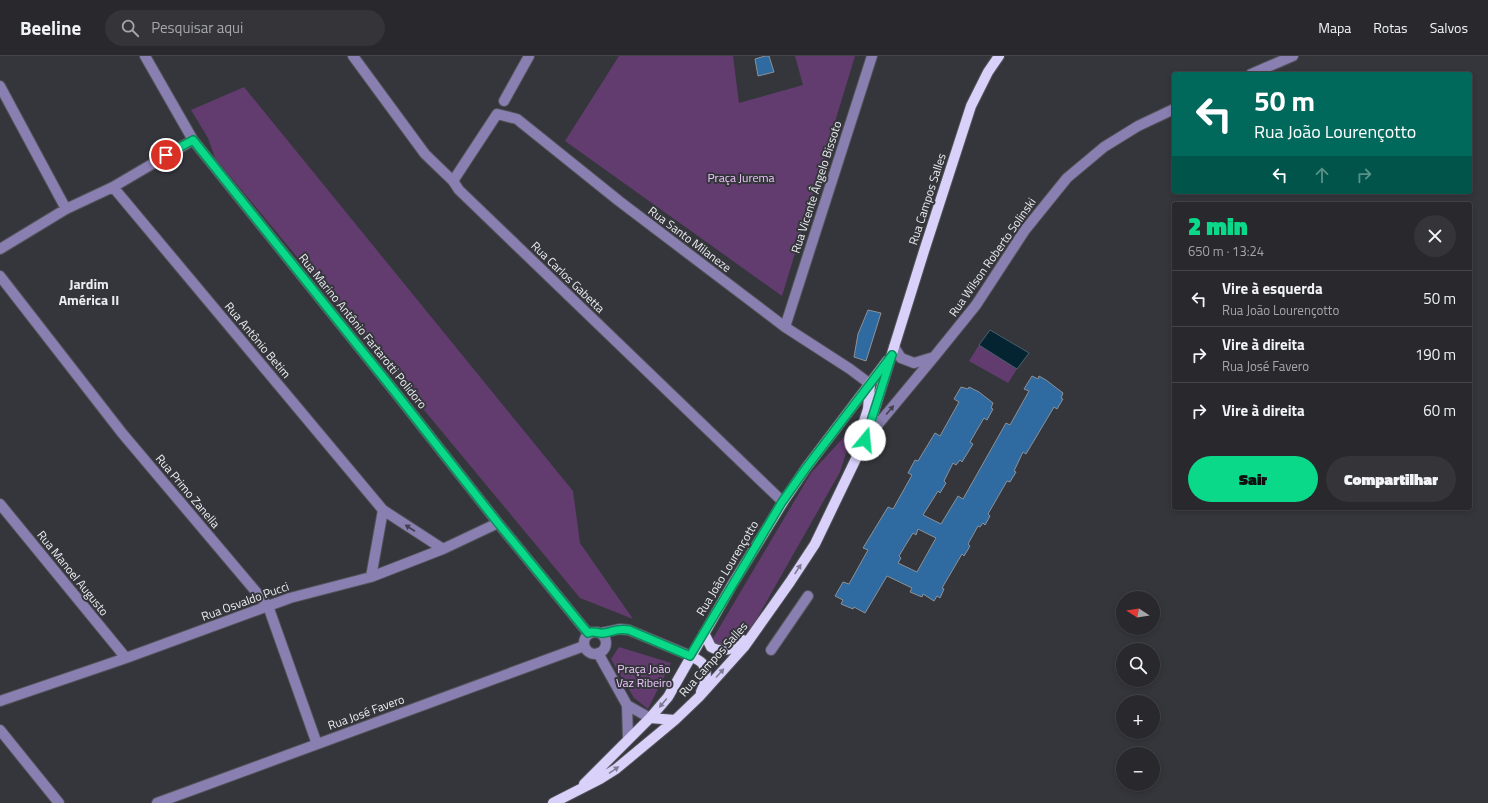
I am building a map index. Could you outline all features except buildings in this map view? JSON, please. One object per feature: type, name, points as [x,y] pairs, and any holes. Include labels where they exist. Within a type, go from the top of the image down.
[{"type":"main road","name":"Rua Campos Salles","points":[[553,803],[600,779],[616,769],[675,720],[744,647],[815,544],[865,440],[926,243],[971,106],[988,72],[999,56]]},
{"type":"main road","name":"Rua João Lourençotto","points":[[580,788],[650,718],[668,697],[690,656],[782,502],[893,351]]},
{"type":"main road","name":"Rua Campos Salles","points":[[843,485],[868,409],[870,384]]},
{"type":"main road","points":[[704,633],[711,647],[722,651],[730,650],[737,646],[759,626]]},
{"type":"main road","points":[[690,656],[702,664],[706,671],[704,687],[698,697]]},
{"type":"main road","points":[[650,718],[675,720]]},
{"type":"street","name":"Rua Marino Antônio Fartarotti Polidoro","points":[[146,56],[193,140],[498,523],[588,633]]},
{"type":"street","name":"Rua Carlos Gabetta","points":[[353,56],[425,154],[453,181],[464,195],[782,502]]},
{"type":"street","points":[[504,100],[529,56]]},
{"type":"street","name":"Rua Vicente Ângelo Bissoto","points":[[785,326],[872,56]]},
{"type":"street","points":[[1256,72],[1293,56]]},
{"type":"street","points":[[0,86],[66,209]]},
{"type":"street","name":"Rua Wilson Roberto Solinski","points":[[865,440],[934,358],[976,305],[1025,230],[1067,178],[1104,147],[1138,126],[1172,110]]},
{"type":"street","name":"Rua Santo Milaneze","points":[[453,181],[497,114],[517,119],[618,201],[785,326],[870,384]]},
{"type":"street","points":[[0,249],[66,209],[112,187],[193,140]]},
{"type":"street","name":"Rua Antônio Betim","points":[[112,187],[383,510],[443,549]]},
{"type":"street","name":"Rua Primo Zanella","points":[[0,276],[122,433],[268,606],[317,744]]},
{"type":"street","points":[[893,351],[901,358],[914,363],[934,358]]},
{"type":"street","name":"Rua Manoel Augusto","points":[[0,504],[126,658]]},
{"type":"street","points":[[371,577],[383,510]]},
{"type":"street","name":"Rua Osvaldo Pucci","points":[[0,701],[126,658],[290,598],[371,577],[443,549],[498,523]]},
{"type":"street","points":[[771,650],[808,596]]},
{"type":"street","points":[[601,633],[620,628],[629,630],[690,656]]},
{"type":"street","points":[[595,631],[601,633],[605,638],[606,644],[603,650],[592,654],[587,651],[584,646],[584,639],[588,633],[595,631]]},
{"type":"street","name":"Rua José Favero","points":[[157,803],[584,646]]},
{"type":"street","points":[[598,653],[627,705],[628,740]]},
{"type":"street","points":[[627,705],[650,718]]},
{"type":"street","points":[[0,730],[59,803]]},
{"type":"green space","name":"Praça Jurema","points":[[619,56],[733,56],[739,103],[803,85],[795,56],[855,56],[782,296],[565,141]]},
{"type":"green space","points":[[244,87],[573,491],[580,543],[633,619],[580,598],[215,158],[208,138],[191,110]]},
{"type":"green space","points":[[979,345],[1017,369],[1008,383],[969,361]]},
{"type":"green space","points":[[855,425],[840,472],[752,627],[721,651],[712,640],[811,473]]},
{"type":"green space","name":"Praça João Vaz Ribeiro","points":[[619,647],[671,663],[648,709],[634,698],[611,659]]},
{"type":"water","points":[[990,330],[1029,353],[1017,369],[979,345]]},
{"type":"district","name":"Jardim América II","points":[[89,292]]},
{"type":"route","points":[[166,155],[193,140],[498,523],[588,633],[595,631],[601,633],[620,628],[629,630],[690,656],[782,502],[892,355],[865,440]]}]
